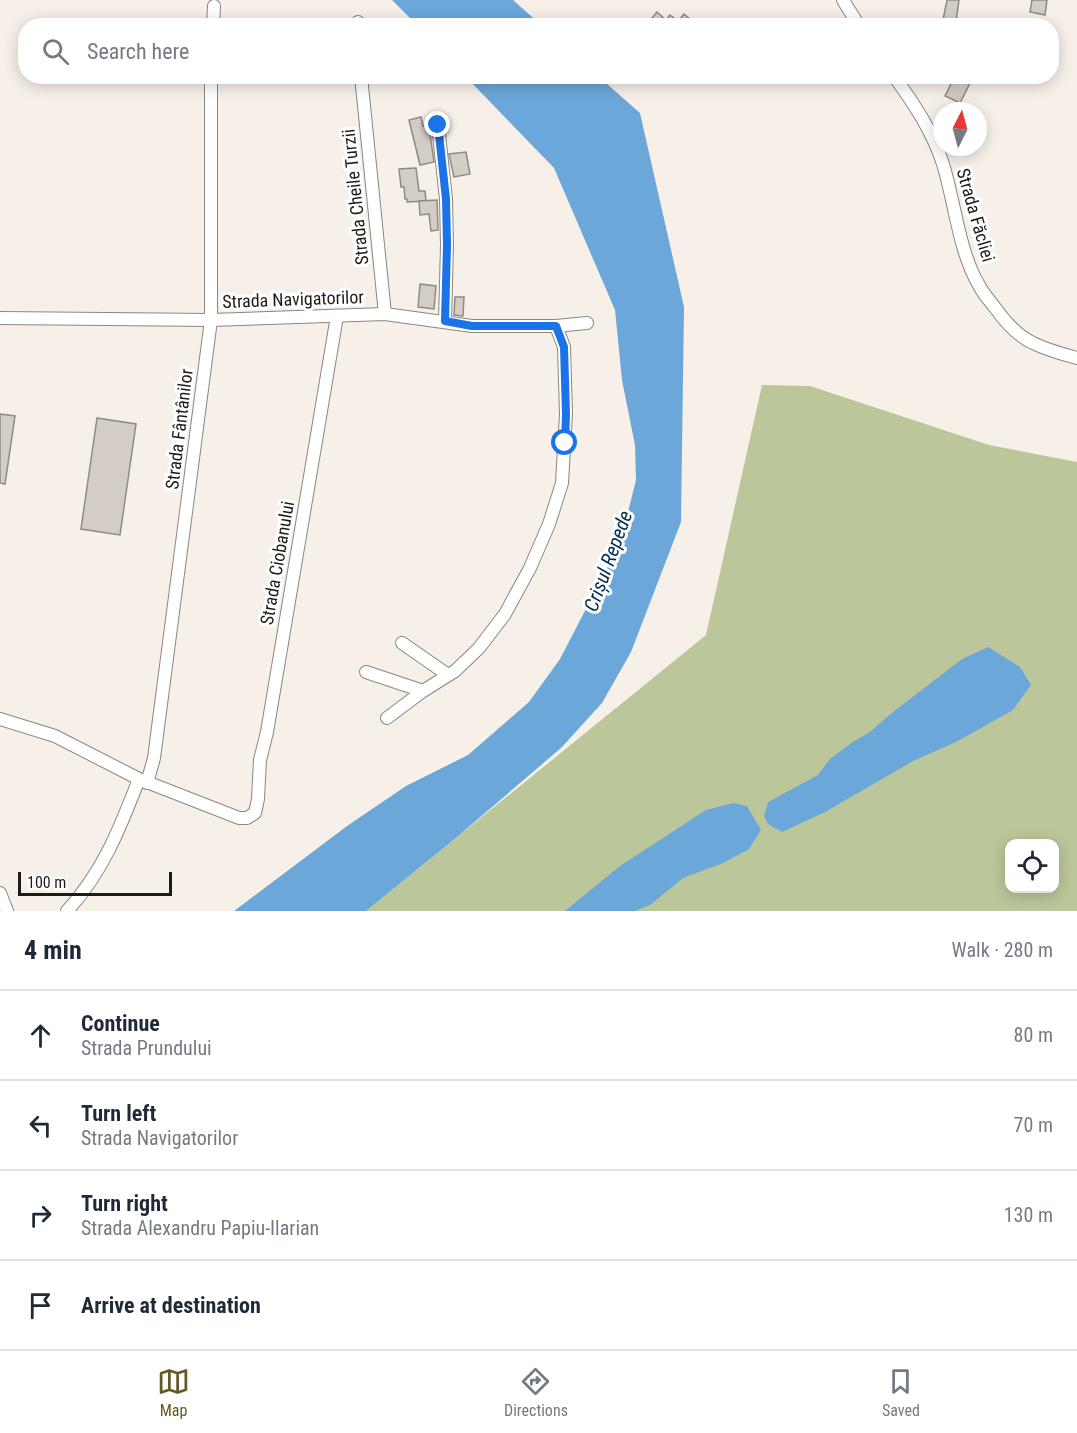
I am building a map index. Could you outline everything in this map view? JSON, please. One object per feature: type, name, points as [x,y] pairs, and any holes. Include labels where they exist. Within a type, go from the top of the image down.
[{"type":"street","points":[[843,0],[854,18]]},
{"type":"street","points":[[213,18],[214,6]]},
{"type":"street","name":"Strada Fântânilor","points":[[67,911],[82,894],[105,859],[154,758],[211,320],[211,84]]},
{"type":"street","name":"Strada Cheile Turzii","points":[[362,84],[385,314]]},
{"type":"street","name":"Strada Făcliei","points":[[899,84],[935,143],[943,164],[967,260],[980,287],[1001,316],[1031,342],[1077,358]]},
{"type":"street","points":[[438,125],[446,199],[445,321]]},
{"type":"street","name":"Strada Navigatorilor","points":[[0,318],[211,320],[385,314],[472,326],[556,326],[587,323]]},
{"type":"street","name":"Strada Ciobanului","points":[[143,781],[239,818],[247,818],[257,808],[260,760],[267,732],[338,316]]},
{"type":"street","points":[[387,718],[455,671],[478,648],[505,614],[531,568],[549,524],[562,483],[566,414],[564,347],[556,326]]},
{"type":"street","points":[[402,642],[448,675]]},
{"type":"street","points":[[366,672],[423,691]]},
{"type":"street","points":[[0,719],[56,736],[143,781]]},
{"type":"street","points":[[0,893],[7,911]]},
{"type":"green space","points":[[762,385],[810,386],[989,445],[1077,462],[1077,911],[366,911],[706,635]]},
{"type":"water","points":[[392,0],[513,0],[533,18],[410,18]]},
{"type":"water","points":[[473,84],[607,84],[640,113],[684,307],[681,522],[631,652],[602,703],[561,748],[366,911],[234,911],[347,826],[406,786],[468,755],[529,702],[560,659],[616,551],[636,480],[635,445],[622,380],[615,310],[554,168]]},
{"type":"water","points":[[988,647],[1020,667],[1031,685],[1013,710],[956,742],[913,761],[825,812],[782,832],[768,824],[764,816],[768,802],[818,775],[830,759],[870,732],[962,659]]},
{"type":"water","points":[[733,803],[747,806],[761,830],[749,849],[723,863],[683,878],[650,905],[635,911],[565,911],[620,866],[706,810]]},
{"type":"building","points":[[947,0],[959,0],[957,18],[943,18]]},
{"type":"building","points":[[1032,0],[1047,0],[1045,15],[1030,12]]},
{"type":"building","points":[[657,12],[664,18],[652,18]]},
{"type":"building","points":[[951,84],[970,84],[960,102],[945,96]]},
{"type":"building","points":[[421,117],[423,126],[429,127],[434,162],[420,165],[409,120]]},
{"type":"building","points":[[466,152],[470,174],[454,177],[449,154]]},
{"type":"building","points":[[416,168],[419,191],[425,191],[426,201],[407,202],[404,187],[401,187],[399,169]]},
{"type":"building","points":[[437,200],[438,230],[431,231],[429,214],[420,215],[419,201]]},
{"type":"building","points":[[420,284],[436,286],[434,309],[418,307]]},
{"type":"building","points":[[455,297],[464,297],[463,316],[454,315]]},
{"type":"building","points":[[0,414],[15,416],[5,484],[0,483]]},
{"type":"building","points":[[97,418],[136,424],[120,535],[81,529]]},
{"type":"route","points":[[438,125],[446,199],[445,321],[472,326],[556,326],[564,347],[565,443]]},
{"type":"water label","name":"Crișul Repede","points":[[608,561]]}]
